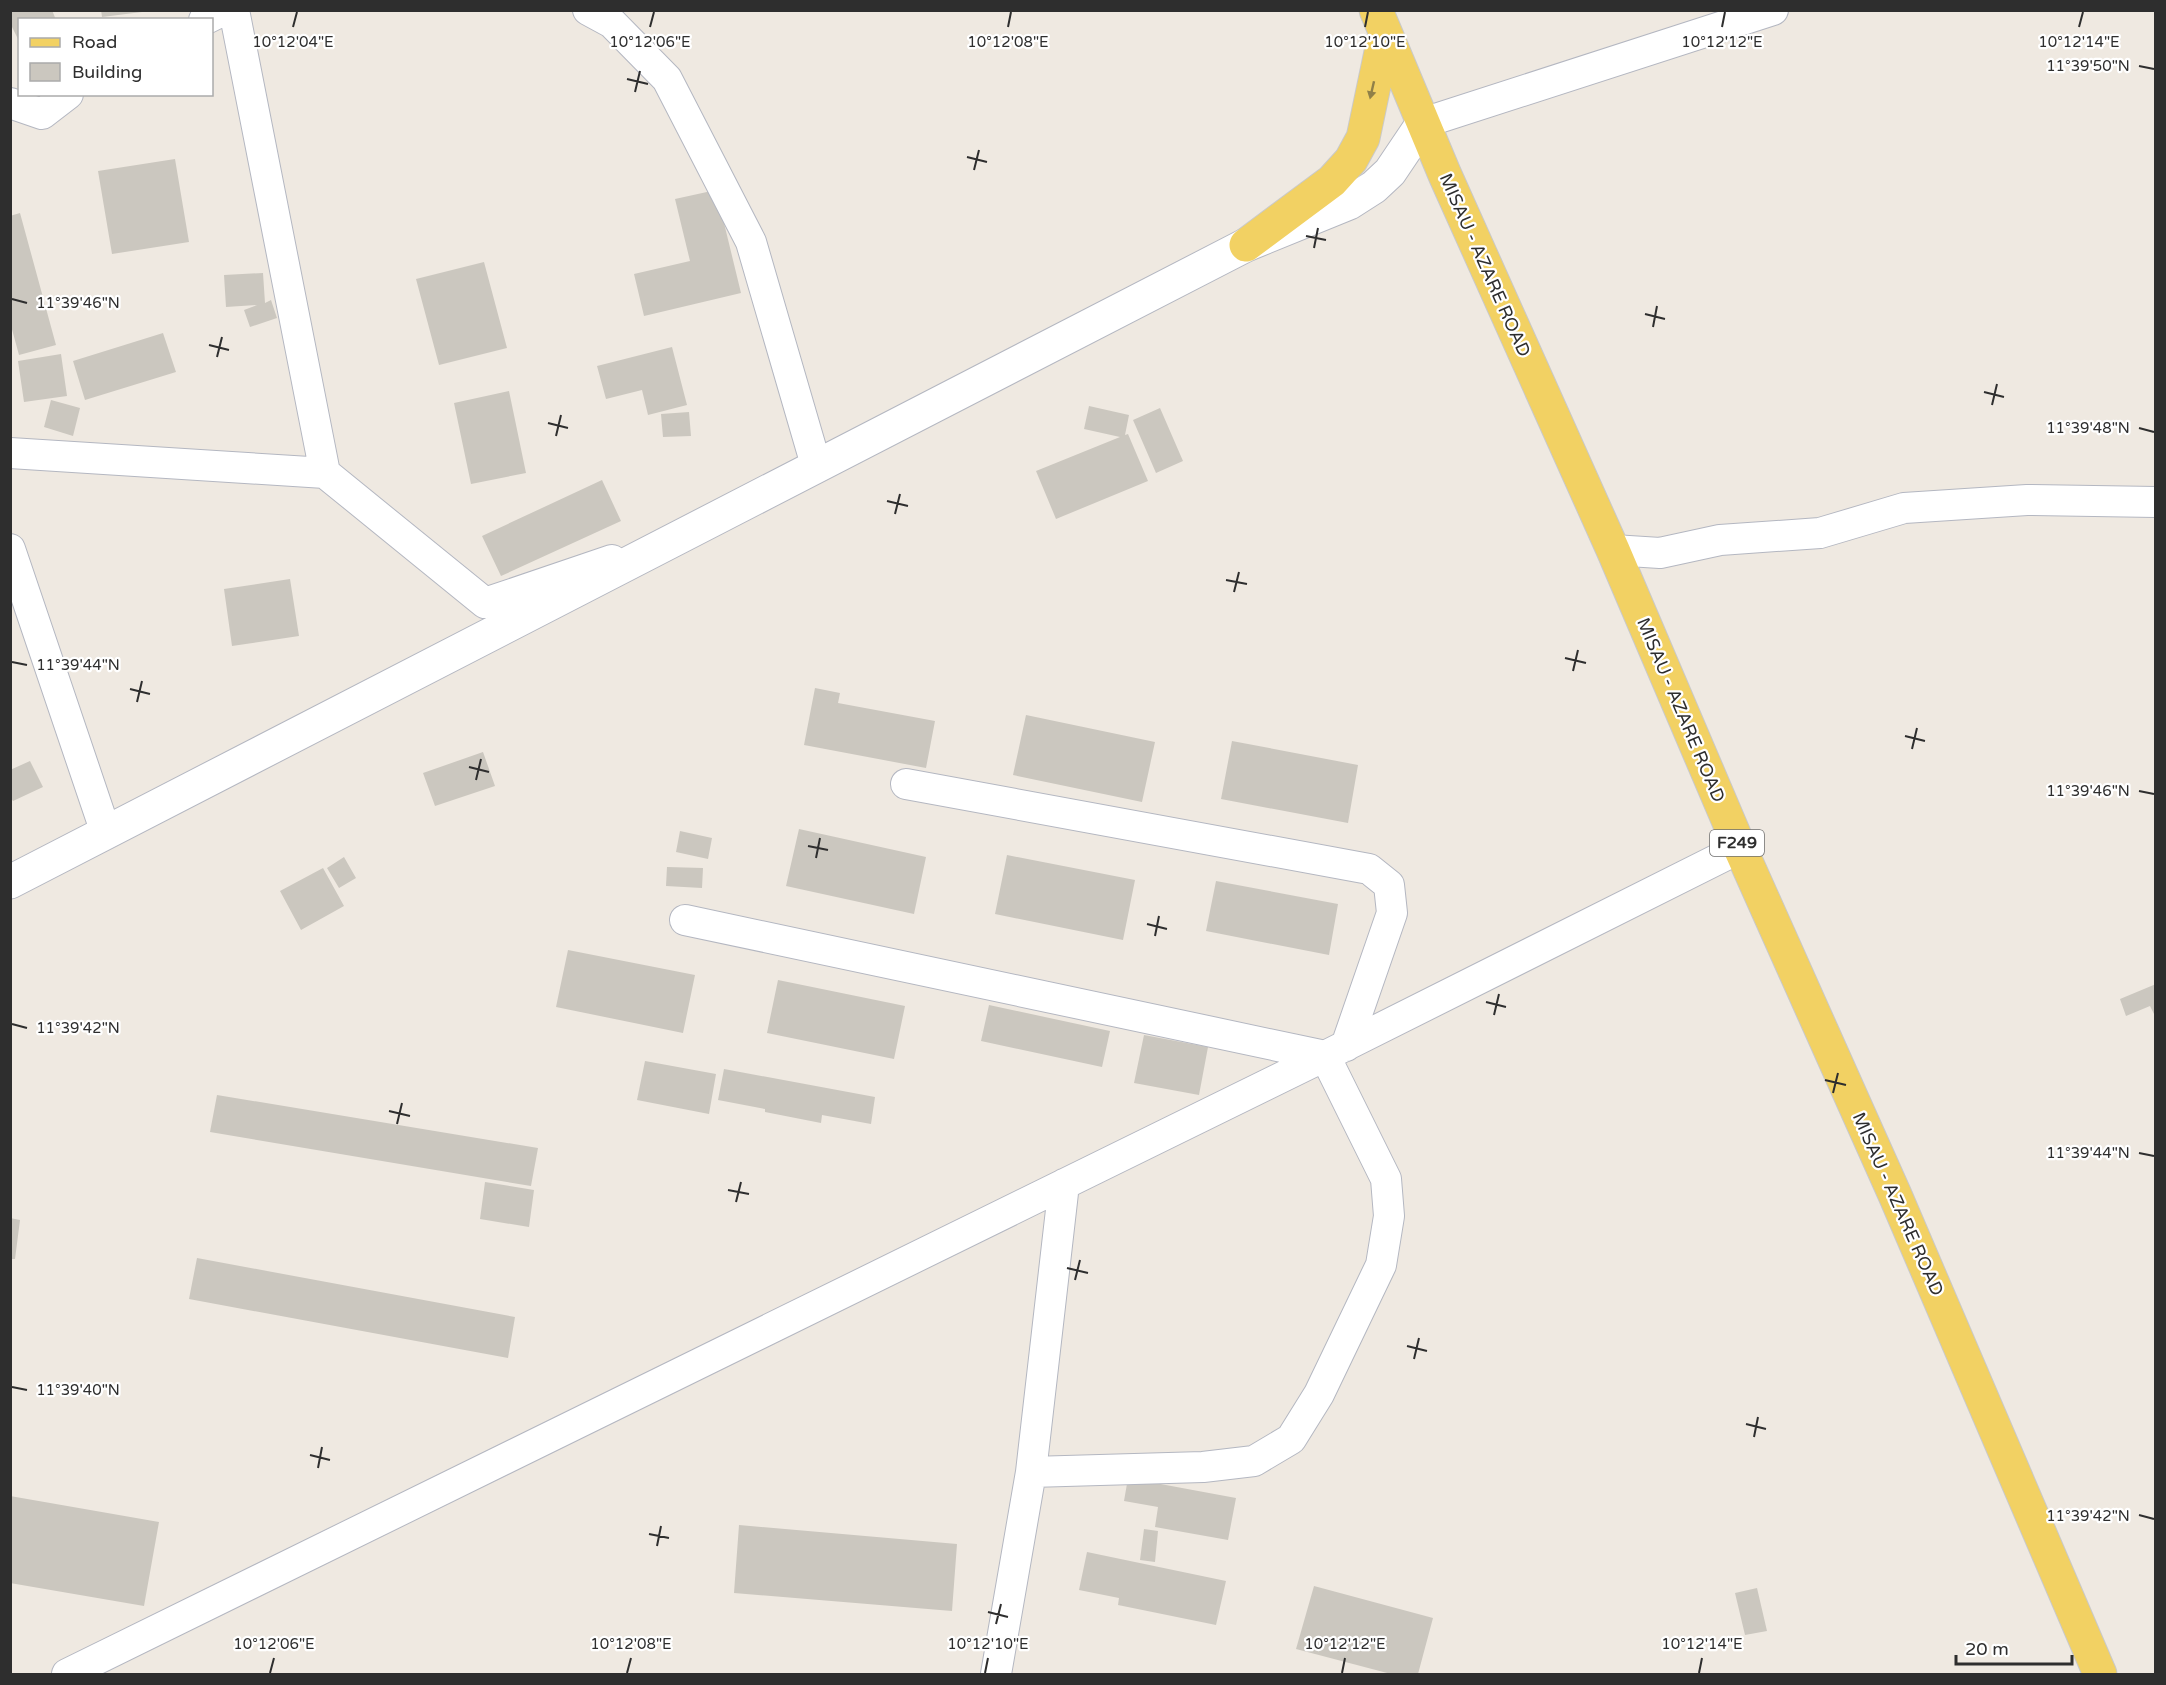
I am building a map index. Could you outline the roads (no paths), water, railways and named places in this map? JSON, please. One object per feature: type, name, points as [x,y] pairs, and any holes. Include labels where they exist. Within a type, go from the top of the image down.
[{"type":"main road","name":"MISAU - AZARE ROAD","points":[[1381,22],[1444,175],[1613,550],[1740,848],[1895,1195],[2100,1674]]},
{"type":"main road","points":[[1246,245],[1332,181],[1351,160],[1363,138],[1381,22]]},
{"type":"street","points":[[208,18],[224,10]]},
{"type":"street","points":[[234,10],[325,473]]},
{"type":"street","points":[[588,10],[612,23],[668,79],[751,242],[816,465]]},
{"type":"street","points":[[10,882],[1246,245],[1349,203],[1374,187],[1390,172],[1423,123],[1773,10]]},
{"type":"street","points":[[10,103],[42,114],[65,96]]},
{"type":"street","points":[[10,453],[325,473],[485,603],[675,538]]},
{"type":"street","points":[[1613,550],[1660,553],[1720,540],[1820,533],[1904,508],[2027,500],[2156,502]]},
{"type":"street","points":[[10,549],[106,833]]},
{"type":"street","points":[[906,784],[1368,869],[1389,885],[1392,913],[1336,1051],[1386,1179],[1389,1216],[1381,1265],[1319,1394],[1292,1439],[1254,1461],[1203,1467],[1031,1472]]},
{"type":"street","points":[[67,1674],[1336,1051],[1740,848]]},
{"type":"street","points":[[685,920],[1336,1051]]},
{"type":"street","points":[[996,1674],[1031,1472],[1064,1184]]}]
